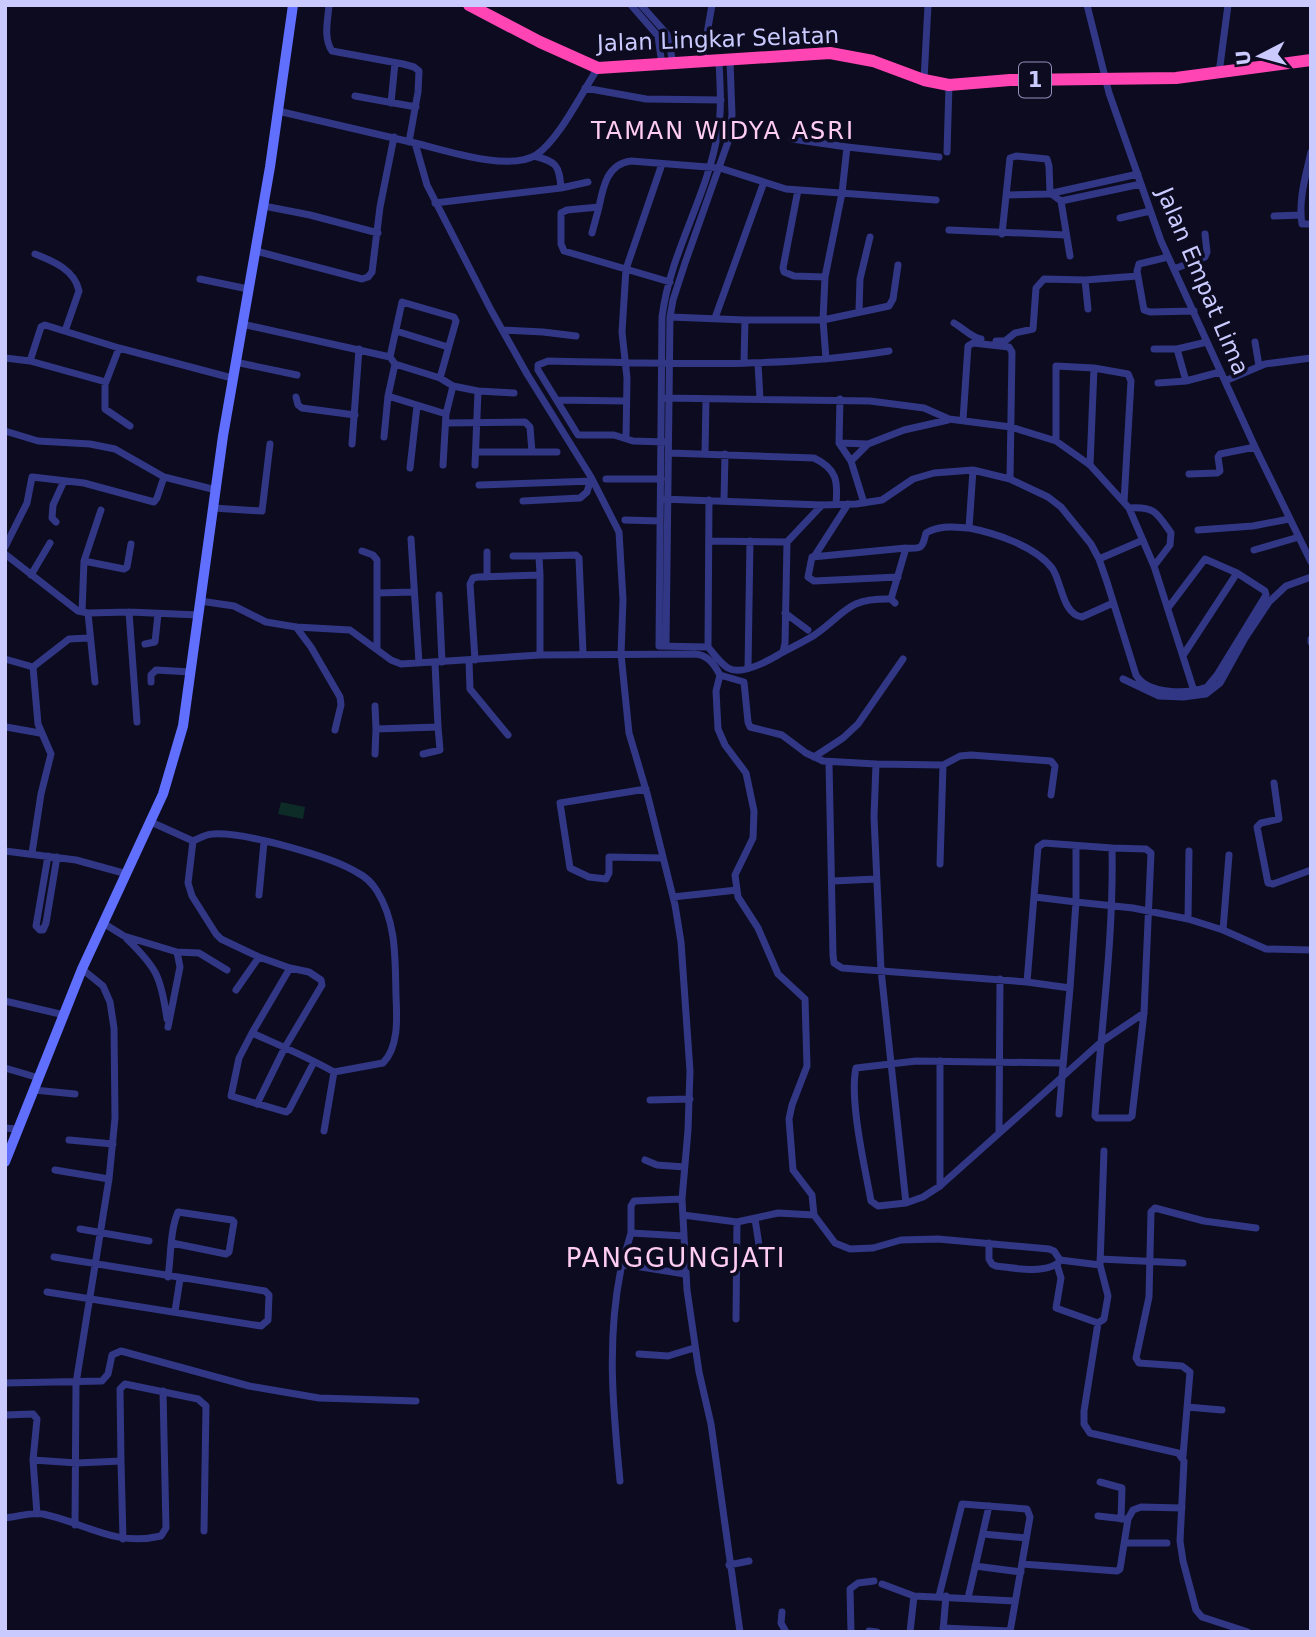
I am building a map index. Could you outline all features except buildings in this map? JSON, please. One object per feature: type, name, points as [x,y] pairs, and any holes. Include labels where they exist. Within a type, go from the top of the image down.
[{"type":"highway","name":"Jalan Lingkar Selatan","points":[[469,5],[547,46],[598,68],[814,54],[840,55],[873,61],[924,80],[949,85],[1010,80],[1176,78],[1311,60]]},
{"type":"street","points":[[5,1162],[82,969],[151,822],[177,751],[191,672],[232,378],[264,206],[293,5]]},
{"type":"street","points":[[330,5],[327,43],[332,51],[414,67],[419,71],[412,142],[427,185],[503,330],[614,521],[621,541],[621,654],[629,733],[673,897],[685,982],[690,1098],[682,1199],[685,1274],[695,1348],[711,1424],[740,1632]]},
{"type":"street","points":[[631,5],[658,36],[668,64]]},
{"type":"street","points":[[640,5],[667,34],[668,64]]},
{"type":"street","points":[[702,62],[712,5]]},
{"type":"street","points":[[924,80],[929,5]]},
{"type":"street","name":"Jalan Empat Lima","points":[[1087,5],[1105,79],[1168,257],[1311,562]]},
{"type":"street","points":[[1219,73],[1228,5]]},
{"type":"street","points":[[663,646],[660,521],[665,500],[661,479],[666,442],[666,363],[662,317],[667,281],[717,137],[724,61]]},
{"type":"street","points":[[666,363],[670,317],[677,284],[729,139],[732,116],[724,61]]},
{"type":"street","points":[[391,103],[395,63]]},
{"type":"street","points":[[278,111],[503,161],[522,160],[544,149],[598,68]]},
{"type":"street","points":[[792,139],[943,154],[949,85]]},
{"type":"street","points":[[584,88],[646,99],[721,100]]},
{"type":"street","points":[[355,96],[416,107]]},
{"type":"street","points":[[256,251],[362,279],[368,277],[373,272],[382,196],[394,137]]},
{"type":"street","points":[[825,359],[825,277],[842,193],[848,146]]},
{"type":"street","points":[[1311,152],[1301,215],[1303,224],[1311,224]]},
{"type":"street","points":[[534,156],[557,166],[560,170],[561,188]]},
{"type":"street","points":[[1002,234],[1009,161],[1012,156],[1047,159],[1049,193]]},
{"type":"street","points":[[592,233],[606,178],[619,165],[631,161],[720,168],[786,189],[936,200]]},
{"type":"street","points":[[626,438],[626,362],[622,332],[626,269],[662,164]]},
{"type":"street","points":[[1006,195],[1049,193],[1138,174]]},
{"type":"street","points":[[435,203],[561,188],[588,182]]},
{"type":"street","points":[[715,318],[764,182]]},
{"type":"street","points":[[1049,193],[1061,201],[1141,184]]},
{"type":"street","points":[[798,190],[784,272],[794,276],[825,277]]},
{"type":"street","points":[[1061,201],[1070,256]]},
{"type":"street","points":[[264,206],[378,233]]},
{"type":"street","points":[[599,207],[561,213],[561,248],[568,254],[677,284]]},
{"type":"street","points":[[1120,218],[1150,211]]},
{"type":"street","points":[[1275,216],[1301,215]]},
{"type":"street","points":[[949,230],[1066,235]]},
{"type":"street","points":[[1174,269],[1205,257],[1205,234]]},
{"type":"street","points":[[859,311],[860,279],[870,237]]},
{"type":"street","points":[[36,254],[62,266],[78,284],[79,290],[65,331]]},
{"type":"street","points":[[1168,257],[1139,264],[1138,276],[1145,312],[1194,311]]},
{"type":"street","points":[[670,317],[823,320],[889,306],[892,303],[898,265]]},
{"type":"street","points":[[954,323],[976,339],[1005,341],[1015,333],[1033,329],[1036,288],[1044,279],[1085,280],[1138,276]]},
{"type":"street","points":[[200,279],[248,289]]},
{"type":"street","points":[[1085,280],[1088,309]]},
{"type":"street","points":[[384,437],[396,331],[401,304],[405,302],[456,318],[440,378]]},
{"type":"street","points":[[744,363],[745,320]]},
{"type":"street","points":[[242,324],[359,349],[440,378],[453,386],[478,391],[514,393]]},
{"type":"street","points":[[30,361],[42,326],[232,378]]},
{"type":"street","points":[[503,330],[576,336]]},
{"type":"street","points":[[396,331],[448,347]]},
{"type":"street","points":[[1154,349],[1177,349],[1207,342]]},
{"type":"street","points":[[1255,342],[1259,366]]},
{"type":"street","points":[[963,421],[968,346],[973,343],[1009,346],[1012,350],[1010,479]]},
{"type":"street","points":[[119,348],[105,382],[105,409],[130,426]]},
{"type":"street","points":[[352,444],[359,349]]},
{"type":"street","points":[[1177,349],[1186,381]]},
{"type":"street","points":[[666,442],[633,441],[614,435],[578,435],[538,370],[541,362],[758,363],[825,359],[889,351]]},
{"type":"street","points":[[5,358],[30,361],[105,382]]},
{"type":"street","points":[[1225,381],[1259,366],[1284,360],[1311,358]]},
{"type":"street","points":[[235,362],[297,375]]},
{"type":"street","points":[[758,363],[760,399]]},
{"type":"street","points":[[1056,441],[1056,366],[1125,372],[1131,381],[1127,505]]},
{"type":"street","points":[[1090,465],[1094,368]]},
{"type":"street","points":[[1158,383],[1186,381],[1220,372]]},
{"type":"street","points":[[443,465],[446,414],[453,386]]},
{"type":"street","points":[[475,465],[478,391]]},
{"type":"street","points":[[388,396],[446,414]]},
{"type":"street","points":[[296,397],[302,408],[355,415]]},
{"type":"street","points":[[666,398],[840,399],[924,408],[949,419],[1011,427],[1056,441],[1090,465],[1127,505],[1154,566],[1194,691]]},
{"type":"street","points":[[705,454],[706,399]]},
{"type":"street","points":[[840,399],[839,443],[851,461],[864,503]]},
{"type":"street","points":[[557,400],[625,401]]},
{"type":"street","points":[[410,468],[417,406]]},
{"type":"street","points":[[924,408],[925,424]]},
{"type":"street","points":[[839,443],[868,444],[925,424],[949,419]]},
{"type":"street","points":[[446,423],[525,422],[530,427],[533,452]]},
{"type":"street","points":[[5,431],[38,442],[90,444],[115,449],[164,477],[216,490]]},
{"type":"street","points":[[663,646],[665,500],[669,453],[666,442]]},
{"type":"street","points":[[213,508],[259,512],[263,509],[270,444]]},
{"type":"street","points":[[851,461],[868,444]]},
{"type":"street","points":[[1189,474],[1217,473],[1220,471],[1220,454],[1255,447]]},
{"type":"street","points":[[477,452],[556,452]]},
{"type":"street","points":[[669,453],[814,458],[825,465],[836,480],[835,504]]},
{"type":"street","points":[[724,454],[724,500]]},
{"type":"street","points":[[968,528],[973,470]]},
{"type":"street","points":[[665,500],[848,504],[882,500],[922,476],[973,470],[1010,479],[1048,497],[1075,523],[1099,559],[1138,679],[1151,687],[1194,691],[1207,687],[1266,595],[1260,587],[1237,573],[1205,559],[1168,608]]},
{"type":"street","points":[[5,547],[27,503],[32,477],[84,483],[154,502],[158,498],[164,477]]},
{"type":"street","points":[[606,479],[661,479]]},
{"type":"street","points":[[56,522],[52,518],[52,505],[64,481]]},
{"type":"street","points":[[479,485],[592,481]]},
{"type":"street","points":[[523,501],[580,498],[587,492],[592,481]]},
{"type":"street","points":[[708,647],[709,500]]},
{"type":"street","points":[[848,504],[814,557],[810,558],[808,577],[814,581],[898,577]]},
{"type":"street","points":[[783,653],[787,542],[822,505]]},
{"type":"street","points":[[1127,505],[1153,510],[1171,533],[1170,545],[1154,566]]},
{"type":"street","points":[[94,682],[85,613],[84,561],[101,510]]},
{"type":"street","points":[[1198,530],[1253,526],[1289,519]]},
{"type":"street","points":[[625,520],[660,521]]},
{"type":"street","points":[[814,557],[921,547],[929,530],[941,527],[968,528],[1008,538],[1045,561],[1052,568],[1069,609],[1077,617],[1113,603]]},
{"type":"street","points":[[1254,550],[1299,537]]},
{"type":"street","points":[[411,539],[419,663]]},
{"type":"street","points":[[1099,559],[1143,540]]},
{"type":"street","points":[[709,541],[787,542]]},
{"type":"street","points":[[748,668],[750,541]]},
{"type":"street","points":[[32,575],[50,543]]},
{"type":"street","points":[[84,561],[124,569],[127,567],[131,544]]},
{"type":"street","points":[[663,646],[708,647],[730,669],[748,668],[783,653],[813,635],[855,602],[872,598],[893,601],[906,548]]},
{"type":"street","points":[[362,551],[373,555],[377,560],[377,648]]},
{"type":"street","points":[[486,577],[487,552]]},
{"type":"street","points":[[5,554],[75,610],[85,613],[198,615]]},
{"type":"street","points":[[513,556],[570,554],[579,558],[583,653]]},
{"type":"street","points":[[539,556],[540,654]]},
{"type":"street","points":[[1184,654],[1237,573]]},
{"type":"street","points":[[508,735],[470,689],[470,584],[473,578],[540,575]]},
{"type":"street","points":[[1123,679],[1160,696],[1206,694],[1220,683],[1269,602],[1286,586],[1311,577]]},
{"type":"street","points":[[377,593],[413,592]]},
{"type":"street","points":[[423,754],[440,750],[439,595]]},
{"type":"street","points":[[200,601],[234,606],[265,622],[350,630],[397,663],[540,654],[700,654],[709,659],[720,675],[744,682],[750,727],[782,735],[814,757],[829,763],[876,764],[943,765],[960,756],[971,755],[1051,761],[1055,766],[1051,795]]},
{"type":"street","points":[[129,612],[137,722]]},
{"type":"street","points":[[785,612],[808,630]]},
{"type":"street","points":[[145,645],[155,642],[158,614]]},
{"type":"street","points":[[296,627],[312,647],[340,697],[341,705],[335,730]]},
{"type":"street","points":[[33,667],[69,639],[89,638]]},
{"type":"street","points":[[5,659],[33,667]]},
{"type":"street","points":[[814,757],[843,738],[858,724],[904,659]]},
{"type":"street","points":[[32,853],[41,794],[51,754],[40,733],[33,667]]},
{"type":"street","points":[[151,682],[151,675],[156,670],[191,672]]},
{"type":"street","points":[[720,675],[716,691],[718,729],[725,745],[746,773],[754,811],[755,831],[737,868],[738,897],[758,928],[778,974],[805,999],[807,1066],[789,1119],[793,1170],[812,1195],[814,1215],[835,1243],[850,1249],[873,1248],[901,1240],[953,1239],[1049,1249],[1054,1251],[1061,1278],[1056,1308],[1098,1323]]},
{"type":"street","points":[[375,706],[375,754]]},
{"type":"street","points":[[6,727],[40,733]]},
{"type":"street","points":[[376,729],[438,727]]},
{"type":"street","points":[[829,763],[834,962],[842,968],[1000,979],[1070,988]]},
{"type":"street","points":[[876,764],[876,879],[881,970],[906,1203]]},
{"type":"street","points":[[940,864],[943,765]]},
{"type":"street","points":[[1274,783],[1279,819],[1261,823],[1257,827],[1268,883],[1273,884],[1311,870]]},
{"type":"street","points":[[646,789],[560,803],[570,868],[589,877],[606,879],[609,873],[609,857],[663,858]]},
{"type":"street","points":[[151,822],[193,841],[212,834],[305,851],[356,871],[369,880],[377,892],[391,925],[396,957],[397,1020],[388,1057],[383,1063],[334,1072],[252,1033]]},
{"type":"street","points":[[193,841],[187,877],[192,895],[221,939],[258,957],[309,972],[319,977],[322,985],[284,1049],[257,1104]]},
{"type":"street","points":[[259,895],[264,842]]},
{"type":"street","points":[[1027,982],[1038,847],[1044,843],[1150,850],[1150,912],[1144,1013],[1131,1118],[1095,1116],[1111,906],[1112,848]]},
{"type":"street","points":[[1059,1114],[1076,902],[1076,846]]},
{"type":"street","points":[[5,850],[94,864],[127,874]]},
{"type":"street","points":[[1188,919],[1189,851]]},
{"type":"street","points":[[1223,930],[1229,855]]},
{"type":"street","points":[[48,856],[50,871],[46,923],[43,930],[40,930],[36,926],[50,871],[57,858]]},
{"type":"street","points":[[833,881],[876,879]]},
{"type":"street","points":[[673,897],[737,890]]},
{"type":"street","points":[[1035,897],[1188,919],[1223,930],[1266,950],[1311,950]]},
{"type":"street","points":[[103,923],[124,936],[177,952],[199,953],[227,970]]},
{"type":"street","points":[[124,936],[155,970],[163,986],[168,1027],[180,967],[177,952]]},
{"type":"street","points":[[236,990],[258,957]]},
{"type":"street","points":[[290,968],[239,1058],[231,1096],[283,1111],[289,1110],[314,1062]]},
{"type":"street","points":[[75,1525],[76,1383],[109,1179],[115,1118],[110,1002],[103,986],[82,969]]},
{"type":"street","points":[[999,1132],[1000,979]]},
{"type":"street","points":[[5,1001],[64,1015]]},
{"type":"street","points":[[1062,1063],[940,1061],[890,1063],[856,1068],[856,1107],[871,1201],[878,1206],[906,1203],[923,1197],[940,1186],[1101,1042],[1144,1013]]},
{"type":"street","points":[[940,1061],[940,1186]]},
{"type":"street","points":[[5,1068],[39,1078]]},
{"type":"street","points":[[324,1131],[334,1072]]},
{"type":"street","points":[[34,1090],[75,1094]]},
{"type":"street","points":[[650,1100],[690,1098]]},
{"type":"street","points":[[5,1128],[17,1129]]},
{"type":"street","points":[[69,1140],[113,1144]]},
{"type":"street","points":[[1104,1151],[1100,1262],[1108,1296],[1104,1319],[1098,1323],[1084,1411],[1086,1429],[1090,1433],[1183,1456]]},
{"type":"street","points":[[645,1160],[657,1165],[684,1167]]},
{"type":"street","points":[[55,1170],[109,1179]]},
{"type":"street","points":[[620,1481],[611,1391],[612,1324],[622,1264],[631,1233],[631,1206],[634,1201],[682,1199]]},
{"type":"street","points":[[1248,1632],[1198,1614],[1181,1553],[1183,1456],[1191,1375],[1187,1368],[1139,1363],[1136,1358],[1149,1297],[1151,1212],[1156,1208],[1205,1221],[1256,1228]]},
{"type":"street","points":[[168,1277],[172,1243],[178,1212],[234,1222],[229,1252],[226,1254],[172,1243]]},
{"type":"street","points":[[683,1215],[737,1222],[778,1213],[814,1215]]},
{"type":"street","points":[[755,1219],[759,1245]]},
{"type":"street","points":[[736,1319],[737,1222]]},
{"type":"street","points":[[80,1229],[149,1241]]},
{"type":"street","points":[[631,1233],[684,1236]]},
{"type":"street","points":[[989,1244],[989,1259],[992,1264],[1025,1269],[1058,1263],[1149,1259],[1183,1263]]},
{"type":"street","points":[[47,1292],[261,1326],[268,1320],[268,1293],[54,1257]]},
{"type":"street","points":[[622,1264],[685,1274]]},
{"type":"street","points":[[175,1311],[180,1279]]},
{"type":"street","points":[[639,1354],[668,1356],[695,1348]]},
{"type":"street","points":[[5,1383],[102,1381],[108,1374],[111,1355],[121,1351],[249,1385],[319,1398],[416,1401]]},
{"type":"street","points":[[123,1539],[122,1385],[131,1384],[198,1399],[206,1406],[204,1531]]},
{"type":"street","points":[[5,1518],[37,1514],[97,1534],[123,1539],[160,1536],[166,1528],[163,1391]]},
{"type":"street","points":[[1187,1407],[1222,1410]]},
{"type":"street","points":[[5,1415],[35,1415],[37,1419],[33,1460],[37,1514]]},
{"type":"street","points":[[33,1460],[76,1463],[121,1461]]},
{"type":"street","points":[[975,1566],[1120,1569],[1125,1543],[1122,1488],[1100,1482]]},
{"type":"street","points":[[965,1503],[989,1506],[1027,1509],[1030,1517],[1010,1631],[943,1630],[943,1596],[960,1506],[965,1503]]},
{"type":"street","points":[[968,1598],[989,1506]]},
{"type":"street","points":[[1124,1519],[1136,1508],[1182,1508]]},
{"type":"street","points":[[1098,1516],[1124,1519]]},
{"type":"street","points":[[983,1534],[1026,1538]]},
{"type":"street","points":[[1125,1543],[1167,1544]]},
{"type":"street","points":[[729,1565],[749,1561]]},
{"type":"street","points":[[851,1632],[849,1589],[858,1583],[874,1581]]},
{"type":"street","points":[[882,1584],[914,1595],[1015,1601]]},
{"type":"street","points":[[910,1632],[914,1595]]},
{"type":"street","points":[[782,1612],[781,1623],[786,1632]]},
{"type":"street","points":[[869,1631],[877,1632]]},
{"type":"green space","points":[[281,802],[305,807],[303,819],[278,814]]},
{"type":"district","name":"TAMAN WIDYA ASRI","points":[[723,131]]},
{"type":"district","name":"PANGGUNGJATI","points":[[676,1258]]}]
